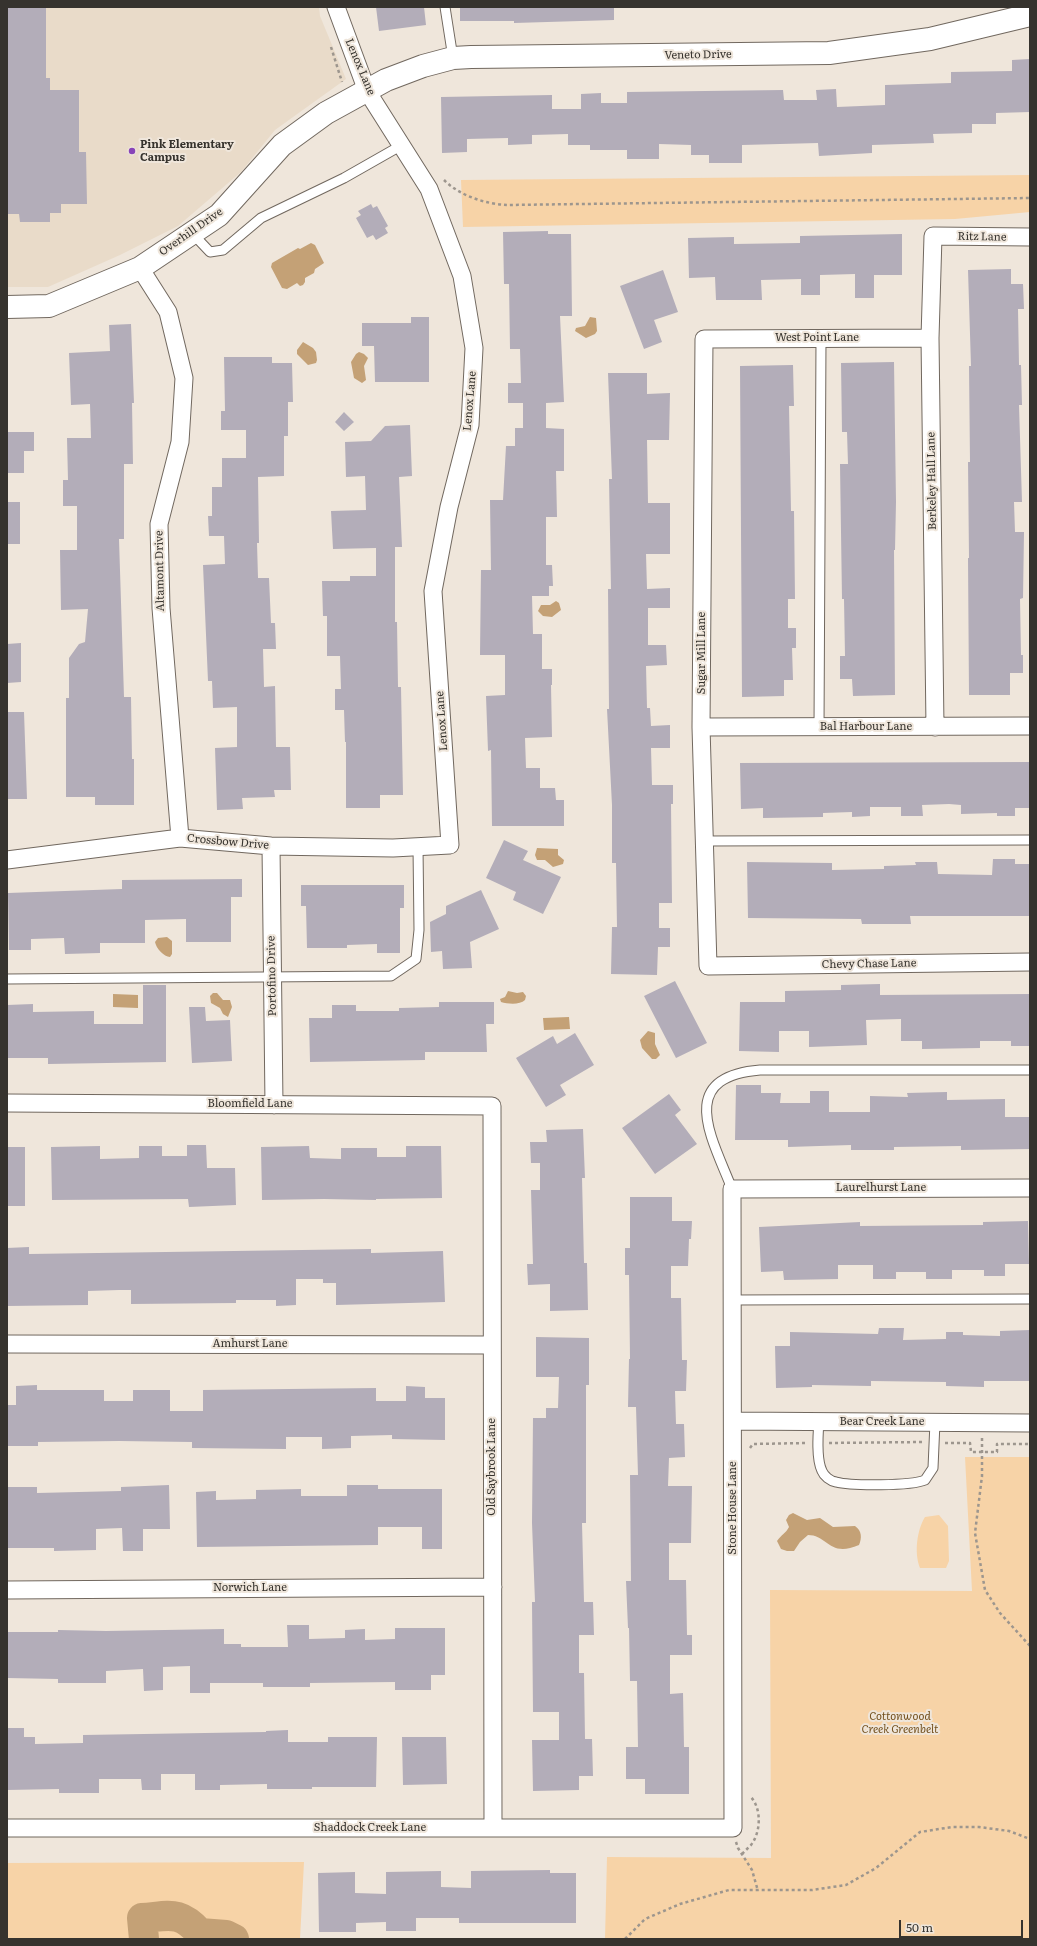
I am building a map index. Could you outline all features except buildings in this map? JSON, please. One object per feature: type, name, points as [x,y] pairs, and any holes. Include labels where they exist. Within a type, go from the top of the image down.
[{"type":"street","name":"Lenox Lane","points":[[336,7],[368,91],[429,189],[462,276],[474,348],[470,425],[449,507],[433,591],[450,845]]},
{"type":"street","name":"Veneto Drive","points":[[368,91],[386,80],[423,66],[453,58],[828,53],[930,39],[1030,15]]},
{"type":"street","name":"Overhill Drive","points":[[7,307],[49,306],[140,268],[219,215],[282,146],[326,113],[368,91]]},
{"type":"street","name":"Ritz Lane","points":[[934,236],[1030,238]]},
{"type":"street","name":"Berkeley Hall Lane","points":[[934,236],[930,338],[935,726]]},
{"type":"street","name":"Altamont Drive","points":[[140,268],[168,312],[184,378],[180,442],[159,524],[161,608],[180,838]]},
{"type":"street","name":"West Point Lane","points":[[704,339],[930,338]]},
{"type":"street","name":"Sugar Mill Lane","points":[[704,339],[701,727],[708,966]]},
{"type":"street","name":"Bal Harbour Lane","points":[[701,727],[1030,726]]},
{"type":"street","name":"Crossbow Drive","points":[[7,860],[180,838],[271,846],[418,847],[450,845]]},
{"type":"street","name":"Portofino Drive","points":[[271,846],[274,1105]]},
{"type":"street","name":"Chevy Chase Lane","points":[[708,966],[1030,962]]},
{"type":"street","name":"Bloomfield Lane","points":[[7,1103],[492,1106]]},
{"type":"street","name":"Old Saybrook Lane","points":[[492,1106],[493,1828]]},
{"type":"street","name":"Laurelhurst Lane","points":[[732,1188],[1030,1188]]},
{"type":"street","name":"Stone House Lane","points":[[732,1188],[733,1828]]},
{"type":"street","name":"Amhurst Lane","points":[[7,1344],[492,1345]]},
{"type":"street","name":"Bear Creek Lane","points":[[733,1421],[1030,1423]]},
{"type":"street","name":"Norwich Lane","points":[[7,1590],[493,1587]]},
{"type":"street","name":"Shaddock Creek Lane","points":[[7,1828],[733,1828]]},
{"type":"lane","points":[[445,7],[453,58]]},
{"type":"lane","points":[[192,233],[210,252],[223,250],[261,218],[344,178],[402,145]]},
{"type":"lane","points":[[819,727],[821,338]]},
{"type":"lane","points":[[704,840],[1030,840]]},
{"type":"lane","points":[[7,979],[391,976],[416,959],[419,930],[418,847]]},
{"type":"lane","points":[[732,1188],[712,1139],[706,1116],[708,1097],[713,1087],[727,1077],[743,1071],[760,1070],[1030,1070]]},
{"type":"lane","points":[[732,1300],[1030,1299]]},
{"type":"lane","points":[[819,1421],[818,1443],[822,1470],[831,1480],[839,1483],[904,1484],[920,1482],[928,1476],[932,1468],[935,1422]]},
{"type":"path","points":[[441,176],[445,182],[467,196],[496,204],[507,205],[1030,198]]},
{"type":"path","points":[[981,1423],[982,1476],[975,1533],[985,1590],[1000,1613],[1030,1646]]},
{"type":"path","points":[[746,1453],[753,1444],[970,1443],[971,1452],[997,1452],[997,1444],[1030,1444]]},
{"type":"path","points":[[742,1854],[752,1844],[759,1814],[755,1801],[747,1794]]},
{"type":"path","points":[[625,1939],[645,1919],[680,1904],[729,1890],[812,1890],[846,1885],[876,1868],[920,1832],[952,1827],[979,1827],[1009,1830],[1030,1839]]},
{"type":"path","points":[[733,1828],[738,1848],[752,1870],[758,1891]]},
{"type":"shaded area","name":"Pink Elementary Campus","points":[[7,7],[319,7],[320,16],[346,79],[275,130],[241,172],[178,226],[120,255],[48,287],[7,287]]},
{"type":"shaded area","points":[[311,243],[315,245],[324,263],[315,269],[314,273],[305,278],[303,285],[300,286],[297,283],[287,289],[282,288],[271,267],[272,263],[298,248],[300,249]]},
{"type":"shaded area","points":[[590,317],[596,318],[597,331],[595,334],[586,338],[575,331],[576,328],[585,326]]},
{"type":"shaded area","points":[[303,342],[313,348],[316,352],[316,363],[308,365],[297,354],[297,350]]},
{"type":"shaded area","points":[[359,352],[368,358],[364,366],[366,380],[362,383],[354,378],[351,362]]},
{"type":"shaded area","points":[[556,601],[559,603],[561,610],[552,617],[543,616],[538,611],[541,605],[550,605]]},
{"type":"shaded area","points":[[537,848],[558,849],[558,855],[564,860],[563,864],[553,867],[545,860],[537,860],[535,855]]},
{"type":"shaded area","points":[[167,937],[172,941],[172,954],[170,957],[163,954],[157,947],[155,942],[158,938]]},
{"type":"shaded area","points":[[508,991],[517,993],[523,992],[526,996],[525,1000],[523,1002],[510,1004],[501,1002],[500,999],[505,997]]},
{"type":"shaded area","points":[[213,993],[217,993],[223,1000],[230,1000],[232,1007],[228,1017],[223,1014],[220,1008],[211,1003],[210,996]]},
{"type":"shaded area","points":[[113,994],[138,995],[138,1008],[113,1007]]},
{"type":"shaded area","points":[[569,1017],[570,1029],[544,1030],[543,1018]]},
{"type":"shaded area","points":[[648,1031],[655,1033],[655,1044],[660,1055],[656,1059],[652,1059],[642,1048],[640,1040]]},
{"type":"shaded area","points":[[793,1513],[807,1520],[820,1518],[833,1527],[855,1526],[861,1535],[859,1545],[841,1549],[835,1548],[820,1538],[808,1535],[800,1542],[794,1551],[781,1549],[777,1541],[789,1527],[786,1520],[789,1515]]},
{"type":"green space","points":[[1030,175],[1030,212],[955,219],[463,227],[461,180]]},
{"type":"green space","name":"Cottonwood Creek Greenbelt","points":[[965,1457],[1030,1457],[1030,1939],[605,1939],[607,1857],[771,1858],[770,1590],[972,1591]]},
{"type":"green space","points":[[939,1515],[948,1526],[949,1561],[946,1568],[920,1568],[917,1556],[917,1542],[922,1522],[925,1517]]},
{"type":"green space","points":[[304,1862],[300,1939],[7,1939],[7,1863]]},
{"type":"waterway","points":[[144,1939],[142,1918],[167,1916],[174,1916],[186,1921],[200,1933],[226,1935],[234,1939]]},
{"type":"place","name":"Pink Elementary Campus","points":[[132,151]]}]
